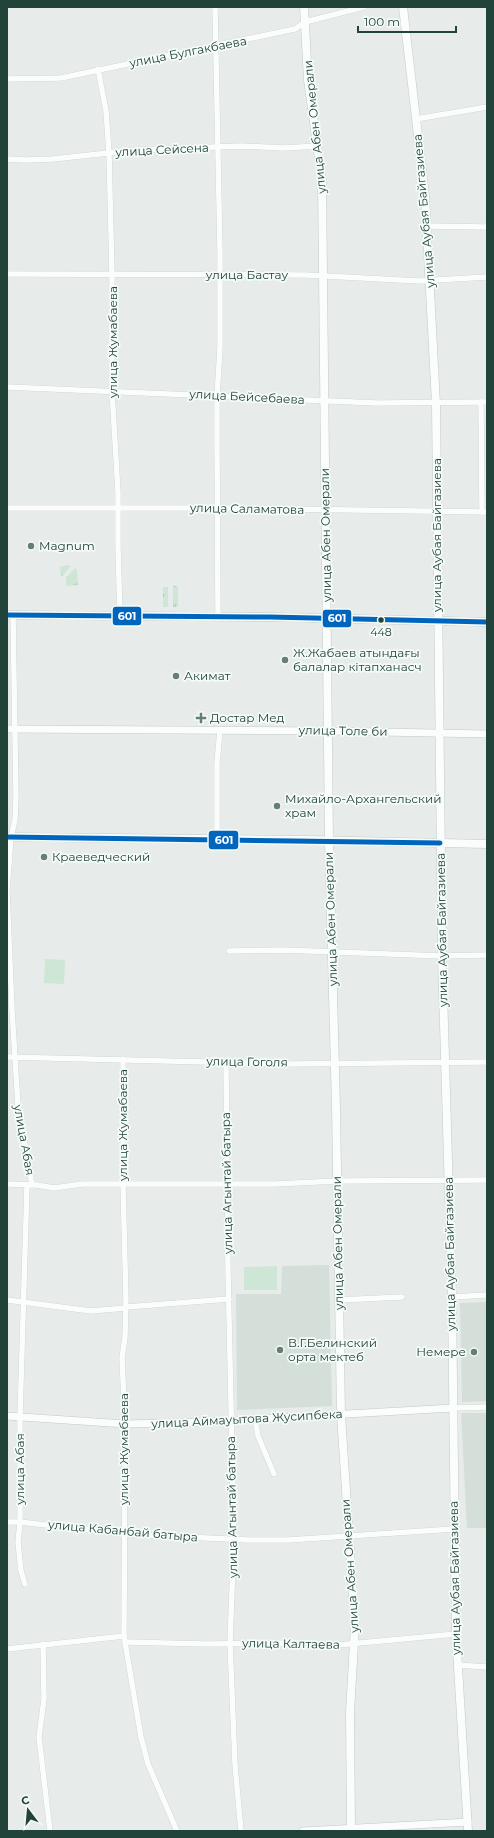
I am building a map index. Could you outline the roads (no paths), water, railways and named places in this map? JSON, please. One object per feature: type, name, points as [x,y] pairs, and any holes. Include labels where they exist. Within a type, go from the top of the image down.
[{"type":"main road","name":"улица Абен Омерали","points":[[304,7],[308,80],[322,180],[325,510],[328,618],[327,731],[335,1063],[341,1415],[355,1626],[350,1712],[351,1830]]},
{"type":"main road","name":"улица Аубая Байгазиева","points":[[402,7],[416,119],[427,226],[436,404],[438,732],[444,1063],[452,1297],[456,1634],[468,1831]]},
{"type":"main road","points":[[10,615],[218,616],[487,622]]},
{"type":"main road","points":[[9,837],[487,844]]},
{"type":"street","points":[[215,7],[220,348],[217,396],[218,616]]},
{"type":"street","name":"улица Булгакбаева","points":[[7,79],[60,78],[98,69],[295,30],[305,22],[364,7]]},
{"type":"street","name":"улица Жумабаева","points":[[98,69],[106,111],[109,153],[112,275],[112,391],[118,508],[120,616]]},
{"type":"street","points":[[416,119],[487,107]]},
{"type":"street","name":"улица Сейсена","points":[[7,159],[53,159],[109,153],[241,146],[283,148],[318,146]]},
{"type":"street","points":[[427,226],[487,227]]},
{"type":"street","name":"улица Бастау","points":[[7,274],[322,276],[430,280],[487,277]]},
{"type":"street","name":"улица Бейсебаева","points":[[7,387],[325,401],[436,404],[484,402]]},
{"type":"street","points":[[484,402],[485,512]]},
{"type":"street","name":"улица Саламатова","points":[[7,508],[218,508],[485,512]]},
{"type":"street","name":"улица Абая","points":[[10,615],[16,730],[15,820],[9,837],[8,948],[18,1106],[29,1185],[23,1302],[20,1417],[19,1557],[25,1584]]},
{"type":"street","name":"улица Толе би","points":[[7,730],[220,730],[438,732],[487,734]]},
{"type":"street","points":[[217,839],[217,763],[220,730]]},
{"type":"street","points":[[229,951],[332,952],[442,956],[487,955]]},
{"type":"street","name":"улица Гоголя","points":[[7,1057],[226,1062],[487,1062]]},
{"type":"street","name":"улица Жумабаева","points":[[123,1059],[123,1184],[126,1308],[122,1358],[125,1534],[124,1636],[141,1737],[148,1764],[177,1831]]},
{"type":"street","name":"улица Агынтай батыра","points":[[226,1062],[234,1539],[230,1643],[236,1770],[241,1831]]},
{"type":"street","points":[[7,1184],[54,1188],[82,1184],[275,1184],[337,1181],[487,1180]]},
{"type":"street","points":[[452,1297],[487,1295]]},
{"type":"street","points":[[339,1300],[402,1297]]},
{"type":"street","points":[[7,1300],[92,1311],[229,1299]]},
{"type":"street","name":"улица Аймауытова Жусипбека","points":[[7,1416],[124,1424],[207,1422],[487,1407]]},
{"type":"street","points":[[255,1419],[258,1436],[274,1474]]},
{"type":"street","name":"улица Кабанбай батыра","points":[[7,1522],[20,1522],[125,1534],[288,1540],[348,1535],[454,1530]]},
{"type":"street","name":"улица Калтаева","points":[[126,1642],[293,1643],[338,1645],[456,1634]]},
{"type":"street","points":[[7,1649],[124,1636]]},
{"type":"street","points":[[43,1644],[44,1699],[39,1737],[50,1831]]},
{"type":"street","points":[[457,1665],[487,1667]]},
{"type":"street","points":[[302,1831],[351,1830],[468,1822]]},
{"type":"place","name":"Magnum","points":[[31,546]]},
{"type":"place","name":"448","points":[[381,620]]},
{"type":"place","name":"Ж.Жабаев атындағы балалар кітапханасч","points":[[285,660]]},
{"type":"place","name":"Акимат","points":[[176,676]]},
{"type":"place","name":"Достар Мед","points":[[201,718]]},
{"type":"place","name":"Михайло-Архангельский храм","points":[[277,806]]},
{"type":"place","name":"Краеведческий","points":[[44,857]]},
{"type":"place","name":"В.Г.Белинский орта мектеб","points":[[280,1350]]},
{"type":"place","name":"Немере","points":[[474,1352]]}]
